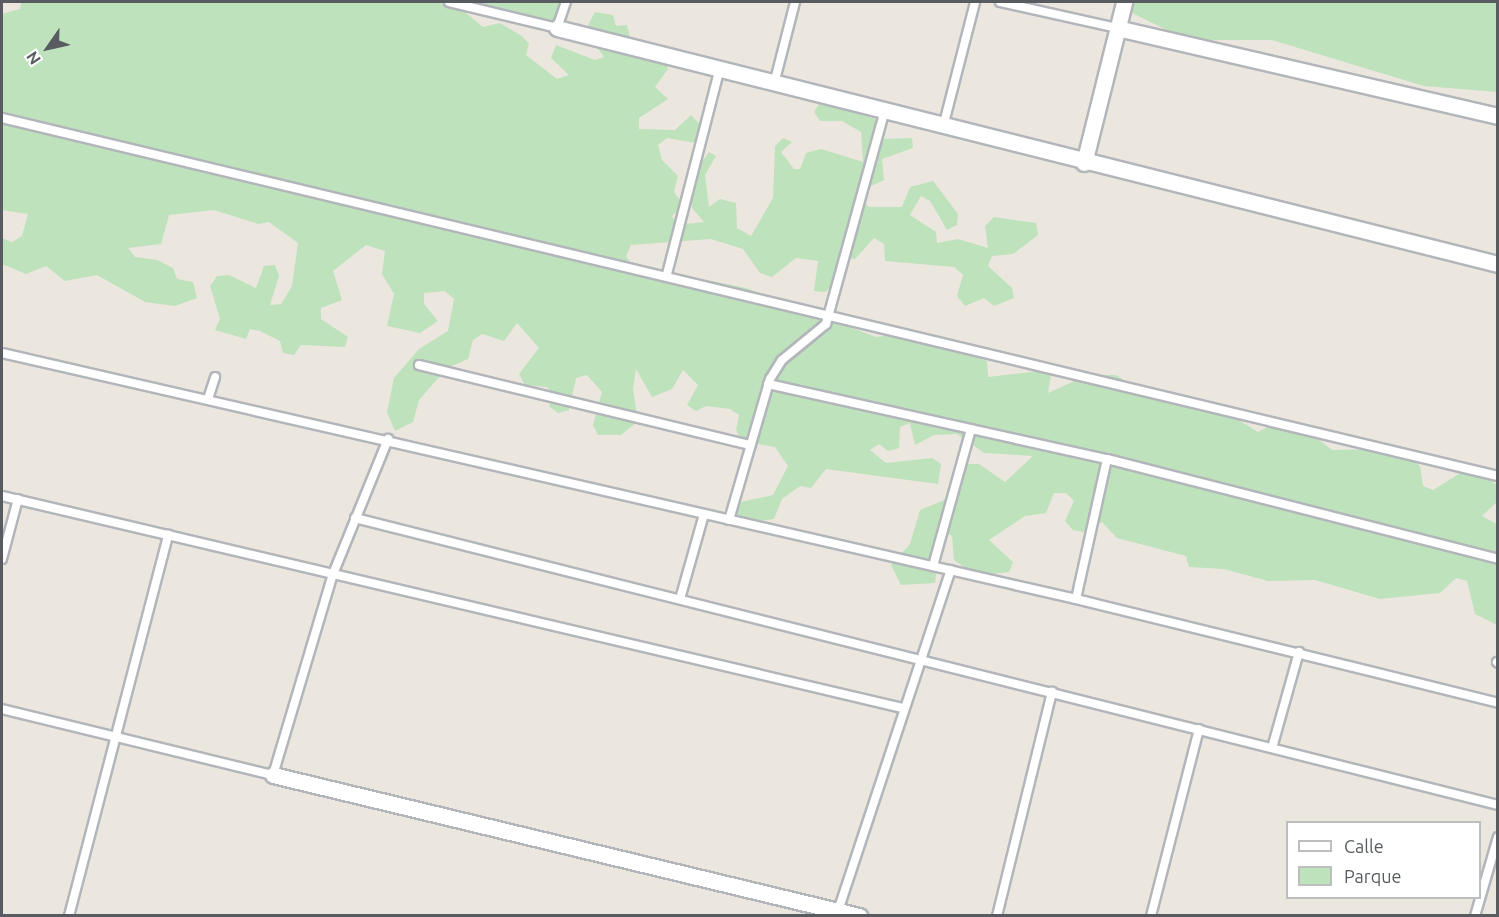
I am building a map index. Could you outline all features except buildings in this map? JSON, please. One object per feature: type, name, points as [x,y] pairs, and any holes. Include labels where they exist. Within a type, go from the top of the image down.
[{"type":"street","points":[[1084,163],[1124,2]]},
{"type":"street","points":[[557,28],[884,114],[1497,264]]},
{"type":"street","points":[[1117,28],[1497,116]]},
{"type":"street","points":[[273,775],[838,913],[859,915]]},
{"type":"lane","points":[[449,2],[557,28],[566,2]]},
{"type":"lane","points":[[773,86],[795,2]]},
{"type":"lane","points":[[943,128],[975,2]]},
{"type":"lane","points":[[1000,2],[1117,28]]},
{"type":"lane","points":[[667,274],[719,72]]},
{"type":"lane","points":[[729,520],[768,384],[782,360],[817,335],[829,313],[884,114]]},
{"type":"lane","points":[[2,118],[667,274],[1497,477]]},
{"type":"lane","points":[[2,353],[1077,599],[1299,652],[1497,703]]},
{"type":"lane","points":[[419,365],[750,445]]},
{"type":"lane","points":[[208,399],[214,377]]},
{"type":"lane","points":[[768,384],[1107,459],[1497,559]]},
{"type":"lane","points":[[933,566],[971,429]]},
{"type":"lane","points":[[2,709],[273,775],[333,574],[388,440]]},
{"type":"lane","points":[[1077,599],[1107,459]]},
{"type":"lane","points":[[2,496],[902,708]]},
{"type":"lane","points":[[2,558],[18,500]]},
{"type":"lane","points":[[680,599],[704,514]]},
{"type":"lane","points":[[355,518],[1497,805]]},
{"type":"lane","points":[[69,915],[168,535]]},
{"type":"lane","points":[[838,913],[902,708],[951,570]]},
{"type":"lane","points":[[1272,748],[1299,652]]},
{"type":"lane","points":[[997,915],[1052,692]]},
{"type":"lane","points":[[1151,915],[1199,729]]},
{"type":"lane","points":[[1481,894],[1497,837]]},
{"type":"lane","points":[[1475,915],[1480,899]]},
{"type":"green space","points":[[21,2],[573,2],[564,24],[460,8],[483,27],[500,23],[522,36],[529,44],[526,55],[557,79],[569,75],[551,58],[556,45],[595,60],[604,57],[585,31],[595,12],[613,15],[616,26],[627,25],[632,46],[649,62],[665,59],[668,69],[655,87],[668,99],[639,118],[639,129],[675,130],[691,115],[706,131],[696,143],[667,138],[658,145],[662,160],[678,176],[674,192],[684,205],[672,216],[677,225],[704,222],[692,208],[689,180],[709,152],[716,156],[705,175],[709,207],[720,199],[736,203],[737,228],[751,236],[773,198],[775,146],[783,138],[792,142],[781,152],[794,169],[800,169],[806,153],[821,149],[863,162],[861,132],[842,121],[820,121],[814,112],[820,102],[875,119],[880,139],[912,138],[913,148],[882,159],[884,180],[865,189],[861,199],[869,207],[902,207],[910,187],[933,181],[958,214],[957,225],[947,230],[930,201],[921,196],[910,215],[936,232],[937,243],[958,239],[988,248],[985,226],[994,217],[1036,223],[1038,235],[1013,254],[992,256],[988,266],[1012,288],[1014,298],[994,306],[984,298],[965,306],[957,296],[963,275],[954,267],[885,261],[884,244],[874,238],[855,259],[844,257],[836,264],[833,285],[825,292],[814,291],[818,261],[796,258],[772,277],[760,273],[743,249],[711,239],[631,245],[626,256],[632,265],[746,288],[876,337],[910,333],[987,361],[988,377],[1039,371],[1051,375],[1048,393],[1088,375],[1116,375],[1133,386],[1214,405],[1258,432],[1274,424],[1303,427],[1332,450],[1391,449],[1412,458],[1420,466],[1423,486],[1433,490],[1470,467],[1497,485],[1497,502],[1482,516],[1497,524],[1497,625],[1475,614],[1467,581],[1456,578],[1440,593],[1380,599],[1315,580],[1268,581],[1224,569],[1189,567],[1186,556],[1117,538],[1102,522],[1083,532],[1073,530],[1065,521],[1074,501],[1066,493],[1054,493],[1046,513],[1025,516],[989,540],[1013,562],[1009,572],[986,575],[964,567],[954,560],[952,536],[942,529],[935,583],[901,585],[891,565],[910,544],[920,510],[949,498],[957,464],[979,464],[1005,482],[1033,456],[984,453],[957,434],[934,435],[915,445],[910,423],[900,427],[899,448],[888,451],[879,444],[870,450],[886,463],[932,458],[941,464],[938,484],[826,469],[811,488],[800,486],[782,499],[774,519],[741,523],[736,513],[741,502],[773,495],[788,466],[775,447],[742,441],[736,430],[739,415],[730,409],[706,406],[696,411],[687,405],[698,385],[683,370],[672,389],[652,397],[636,369],[633,389],[638,421],[621,435],[598,435],[593,425],[602,392],[587,375],[576,378],[569,410],[558,413],[549,406],[554,396],[547,387],[525,385],[519,374],[539,348],[517,323],[504,341],[482,334],[473,340],[468,359],[447,368],[419,400],[413,422],[395,431],[387,412],[394,378],[419,349],[448,331],[454,299],[445,291],[424,293],[424,304],[438,321],[420,333],[387,326],[394,294],[382,274],[385,251],[366,245],[333,271],[342,300],[321,308],[321,319],[348,337],[345,347],[301,345],[294,355],[283,353],[280,341],[260,331],[250,329],[246,339],[215,330],[220,319],[210,286],[217,276],[229,275],[256,288],[264,266],[275,265],[279,276],[270,305],[281,304],[292,286],[298,243],[269,222],[258,224],[214,210],[169,215],[161,244],[128,248],[135,257],[157,260],[173,268],[177,279],[193,282],[197,298],[175,306],[145,302],[97,275],[65,281],[46,266],[26,274],[2,264],[2,238],[12,242],[22,236],[28,214],[2,210],[2,14],[20,9]]},
{"type":"green space","points":[[1129,2],[1497,2],[1497,92],[1424,86],[1272,40],[1187,40],[1126,10]]}]
